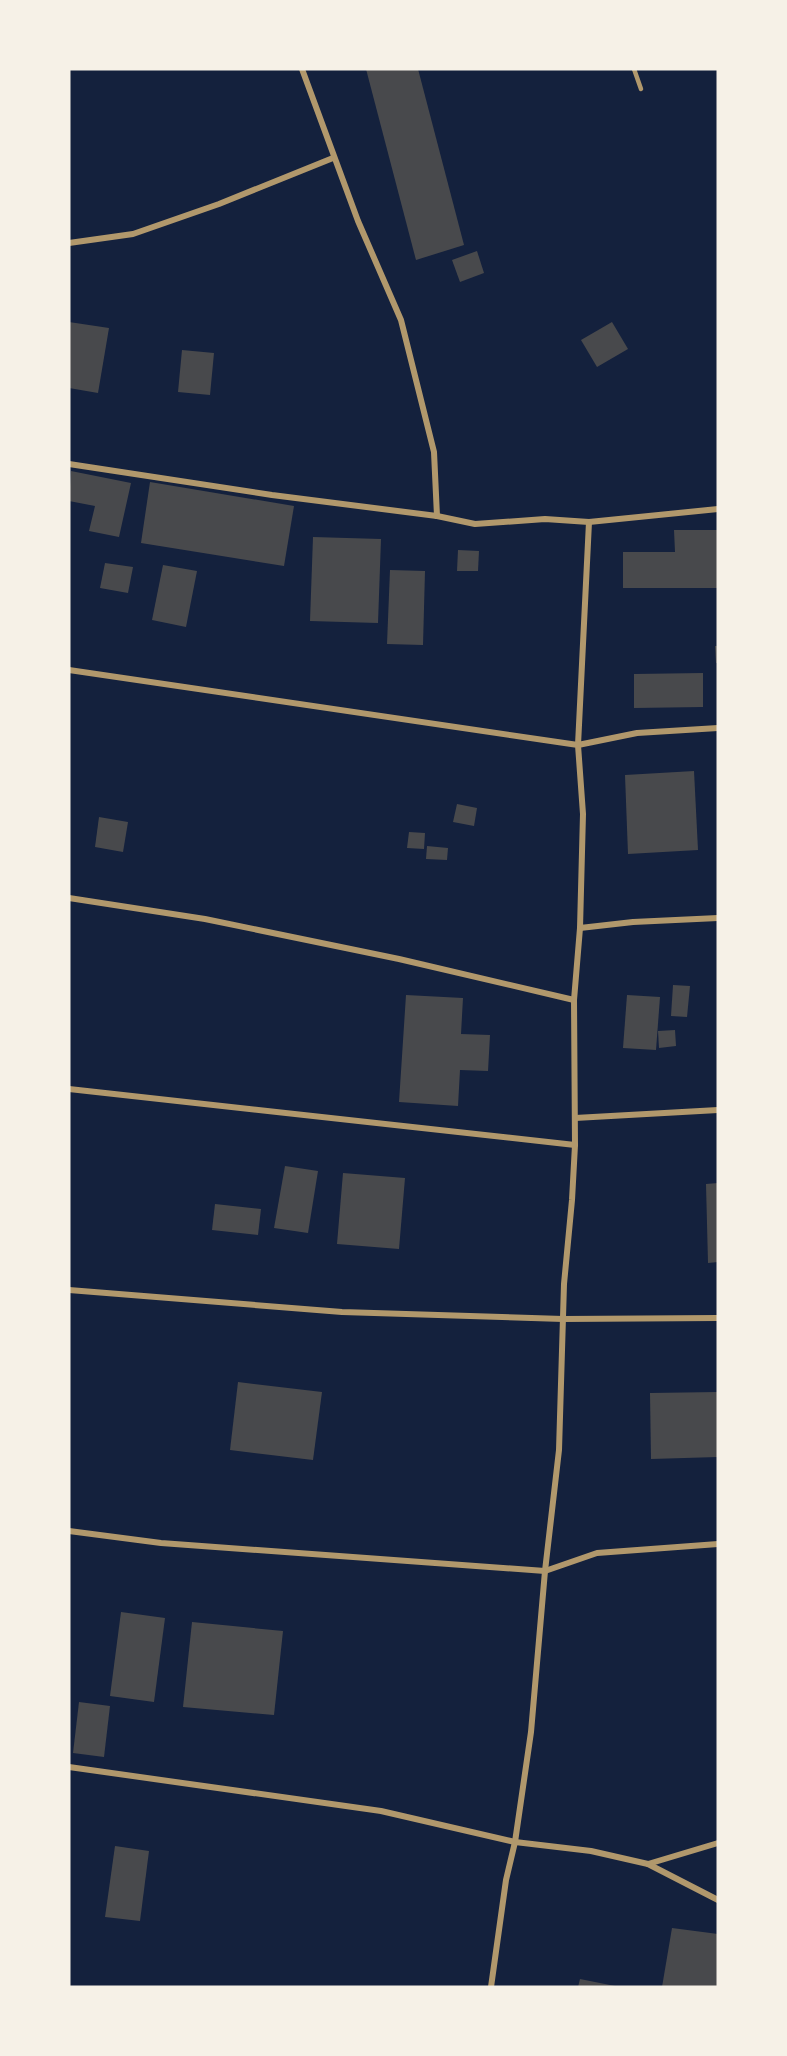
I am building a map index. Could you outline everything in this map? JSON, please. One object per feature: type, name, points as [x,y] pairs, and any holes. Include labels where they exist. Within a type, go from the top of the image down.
[{"type":"street","points":[[302,69],[333,158],[401,320],[434,452],[436,516]]},
{"type":"street","points":[[69,243],[133,234],[219,204],[333,158]]},
{"type":"street","points":[[69,464],[272,495],[436,516],[475,524],[545,519],[589,522],[718,508]]},
{"type":"street","points":[[491,1987],[531,1732],[558,1450],[564,1284],[573,1200],[575,1145],[574,1000],[580,928],[583,814],[578,745],[589,522]]},
{"type":"street","points":[[69,670],[578,745],[637,733],[718,728]]},
{"type":"street","points":[[69,898],[205,919],[399,959],[574,1000]]},
{"type":"street","points":[[580,928],[633,922],[718,918]]},
{"type":"street","points":[[69,1089],[575,1145]]},
{"type":"street","points":[[575,1118],[718,1110]]},
{"type":"street","points":[[69,1290],[342,1312],[563,1319],[718,1318]]},
{"type":"street","points":[[69,1531],[161,1543],[545,1571],[597,1553],[718,1544]]},
{"type":"street","points":[[69,1767],[381,1811],[515,1842],[591,1851],[648,1864],[718,1900]]},
{"type":"street","points":[[648,1864],[718,1843]]},
{"type":"lane","points":[[634,69],[641,89]]},
{"type":"building","points":[[366,69],[418,69],[464,245],[416,260]]},
{"type":"building","points":[[477,251],[484,273],[460,282],[452,260]]},
{"type":"building","points":[[69,322],[109,328],[98,393],[69,388]]},
{"type":"building","points":[[612,322],[628,349],[597,367],[581,340]]},
{"type":"building","points":[[182,350],[214,353],[210,395],[178,392]]},
{"type":"building","points":[[71,471],[131,483],[119,537],[89,531],[95,506],[69,501]]},
{"type":"building","points":[[150,482],[294,506],[284,566],[141,543]]},
{"type":"building","points":[[674,530],[718,530],[718,588],[623,588],[623,552],[675,552]]},
{"type":"building","points":[[313,537],[381,539],[378,623],[310,621]]},
{"type":"building","points":[[458,550],[479,551],[478,571],[457,571]]},
{"type":"building","points":[[105,563],[133,567],[128,593],[100,588]]},
{"type":"building","points":[[163,565],[197,571],[186,627],[152,620]]},
{"type":"building","points":[[390,570],[425,571],[423,645],[387,644]]},
{"type":"building","points":[[715,646],[718,646],[718,663],[716,663]]},
{"type":"building","points":[[703,673],[703,707],[634,708],[634,674]]},
{"type":"building","points":[[694,771],[698,850],[628,854],[625,775]]},
{"type":"building","points":[[457,804],[477,808],[474,826],[453,822]]},
{"type":"building","points":[[99,817],[128,822],[123,852],[95,847]]},
{"type":"building","points":[[409,832],[425,833],[424,849],[407,848]]},
{"type":"building","points":[[427,846],[448,848],[447,860],[426,859]]},
{"type":"building","points":[[673,985],[690,986],[687,1017],[671,1016]]},
{"type":"building","points":[[406,995],[463,998],[461,1034],[490,1035],[488,1071],[460,1070],[458,1106],[399,1102]]},
{"type":"building","points":[[627,995],[660,997],[656,1050],[623,1048]]},
{"type":"building","points":[[675,1030],[676,1046],[659,1048],[658,1031]]},
{"type":"building","points":[[285,1166],[318,1171],[308,1233],[274,1228]]},
{"type":"building","points":[[343,1173],[405,1178],[399,1249],[337,1244]]},
{"type":"building","points":[[718,1183],[718,1262],[708,1263],[706,1184]]},
{"type":"building","points":[[215,1204],[261,1209],[258,1235],[212,1230]]},
{"type":"building","points":[[238,1382],[322,1392],[313,1460],[230,1450]]},
{"type":"building","points":[[718,1392],[718,1457],[651,1459],[650,1393]]},
{"type":"building","points":[[121,1612],[165,1618],[154,1702],[110,1696]]},
{"type":"building","points":[[192,1622],[283,1631],[274,1715],[183,1707]]},
{"type":"building","points":[[79,1702],[110,1706],[104,1757],[73,1753]]},
{"type":"building","points":[[115,1846],[149,1851],[140,1921],[105,1917]]},
{"type":"building","points":[[672,1928],[718,1934],[718,1987],[662,1987]]},
{"type":"building","points":[[580,1979],[615,1986],[615,1987],[578,1987]]}]
